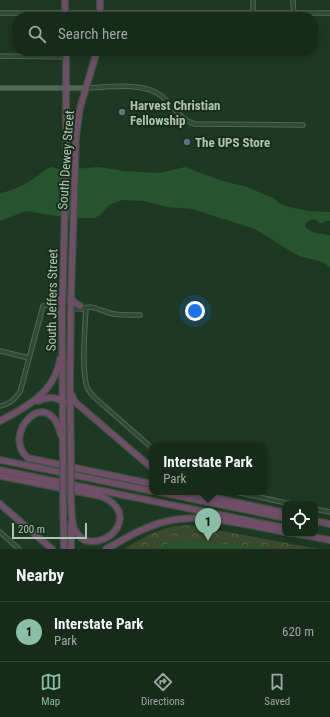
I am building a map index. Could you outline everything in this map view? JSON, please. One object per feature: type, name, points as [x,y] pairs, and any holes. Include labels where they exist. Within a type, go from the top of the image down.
[{"type":"highway","points":[[65,0],[65,12]]},
{"type":"highway","points":[[100,0],[100,12]]},
{"type":"highway","name":"South Jeffers Street","points":[[65,549],[63,500],[62,322],[66,160],[66,56]]},
{"type":"highway","name":"South Dewey Street","points":[[74,226],[78,122],[96,56]]},
{"type":"highway","name":"South Jeffers Street","points":[[71,549],[70,307],[74,226]]},
{"type":"highway","points":[[62,322],[58,311],[53,306],[61,300],[63,290]]},
{"type":"highway","points":[[71,298],[74,302],[83,307]]},
{"type":"highway","points":[[8,417],[35,401],[48,388],[57,371],[63,345]]},
{"type":"highway","points":[[70,384],[72,397],[75,402],[149,465]]},
{"type":"highway","points":[[0,421],[45,398],[54,398],[67,405],[70,435]]},
{"type":"highway","points":[[22,417],[29,413],[38,412],[54,419],[61,434],[63,459]]},
{"type":"highway","points":[[14,442],[23,455],[34,460],[149,483]]},
{"type":"highway","points":[[0,460],[149,490]]},
{"type":"highway","points":[[0,470],[282,527]]},
{"type":"highway","points":[[0,476],[100,496],[107,499],[114,505],[119,513],[120,524],[117,532],[108,541],[100,544],[82,539],[74,527],[71,501]]},
{"type":"highway","points":[[174,495],[282,517]]},
{"type":"highway","points":[[202,495],[282,512]]},
{"type":"highway","points":[[208,495],[216,498]]},
{"type":"highway","points":[[0,504],[52,549]]},
{"type":"highway","points":[[106,549],[145,528],[176,520],[192,518],[210,519],[282,531]]},
{"type":"highway","points":[[318,522],[330,526]]},
{"type":"highway","points":[[318,524],[330,526]]},
{"type":"highway","points":[[318,536],[330,539]]},
{"type":"highway","points":[[317,537],[330,539]]},
{"type":"main road","points":[[0,88],[86,88]]},
{"type":"street","points":[[253,0],[253,12]]},
{"type":"street","points":[[293,0],[294,12]]},
{"type":"street","points":[[0,12],[12,13]]},
{"type":"street","points":[[318,14],[330,13]]},
{"type":"street","points":[[0,56],[41,56]]},
{"type":"street","points":[[86,88],[132,88],[150,90],[160,95],[182,118],[196,124],[303,125]]},
{"type":"street","name":"South Jeffers Street","points":[[0,406],[8,404],[14,400],[20,392],[43,306],[53,306]]},
{"type":"street","points":[[53,306],[83,309],[83,307],[96,308],[108,314],[140,315]]},
{"type":"street","points":[[83,307],[86,385],[94,397],[149,445]]},
{"type":"street","points":[[0,351],[29,358]]},
{"type":"street","points":[[250,495],[282,502]]},
{"type":"street","points":[[318,510],[330,512]]},
{"type":"street","points":[[0,532],[19,549]]},
{"type":"green space","points":[[190,525],[319,549],[124,549],[150,534],[174,526]]},
{"type":"shaded area","points":[[52,167],[62,170],[99,167],[124,171],[159,173],[185,167],[219,180],[247,187],[273,198],[279,203],[289,207],[308,211],[330,212],[330,221],[320,224],[316,220],[312,219],[306,223],[305,226],[310,231],[330,235],[330,267],[322,262],[295,254],[255,229],[192,209],[167,207],[143,201],[122,200],[109,205],[100,215],[95,218],[69,218],[26,211],[0,221],[0,193],[20,186]]},
{"type":"shaded area","points":[[189,541],[273,549],[154,549],[172,542]]},
{"type":"place","name":"Harvest Christian Fellowship","points":[[122,112]]},
{"type":"place","name":"The UPS Store","points":[[187,142]]},
{"type":"place","name":"Interstate Park","points":[[208,541]]}]
